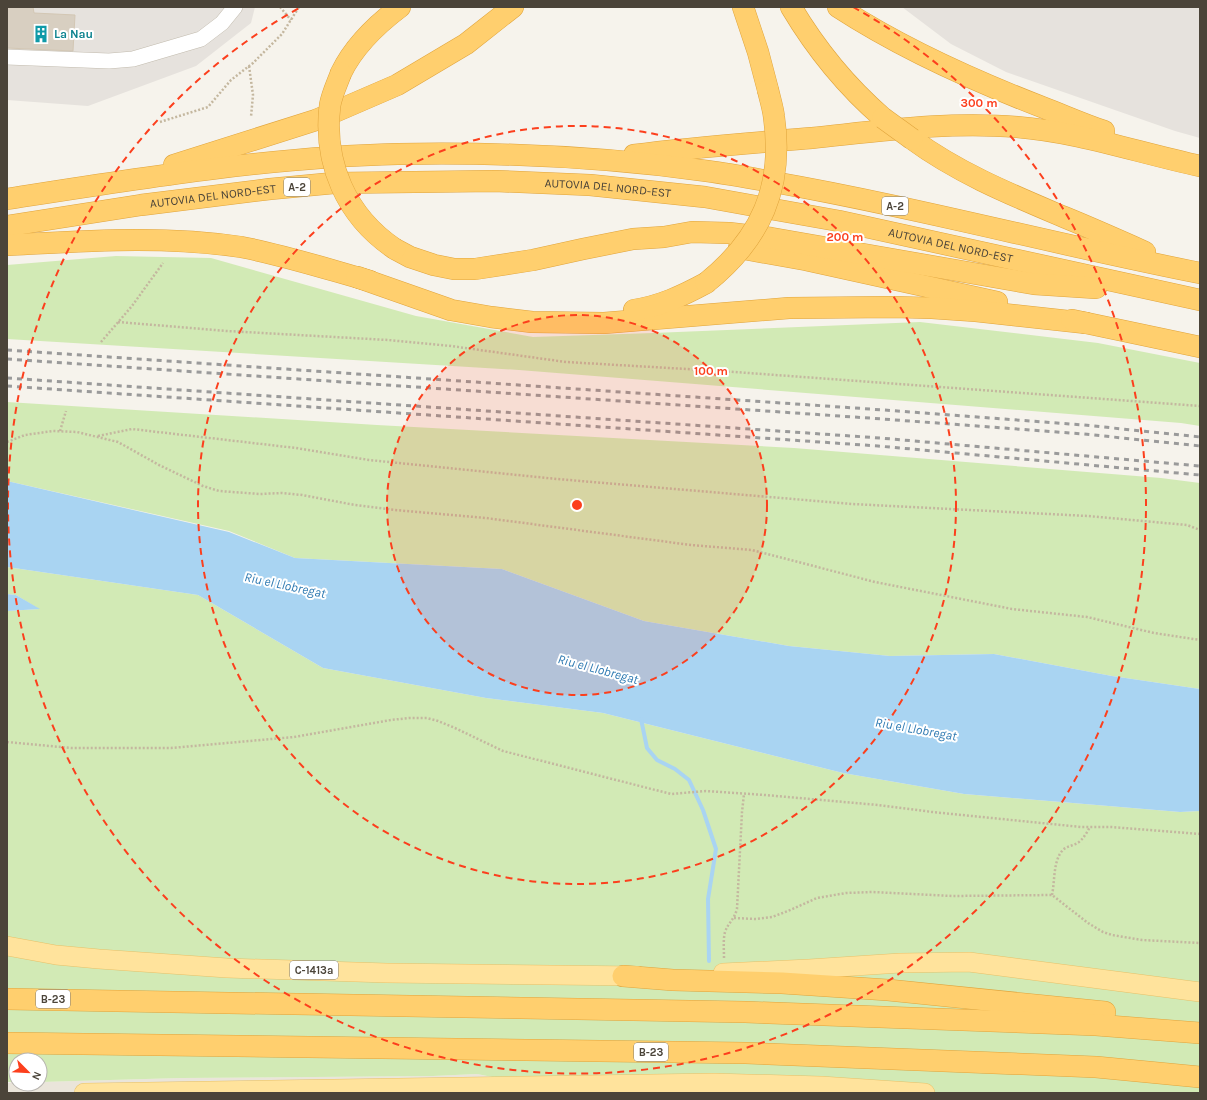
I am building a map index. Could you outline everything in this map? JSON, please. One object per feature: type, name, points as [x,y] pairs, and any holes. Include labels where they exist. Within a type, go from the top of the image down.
[{"type":"highway","points":[[400,7],[368,34],[356,48],[341,73],[334,89],[330,105],[329,141],[336,172],[343,192],[351,206],[366,225],[380,239],[410,257],[434,265],[454,269],[475,270],[533,260],[633,239],[664,237],[692,232],[729,233],[770,238],[1034,284],[1155,290]]},
{"type":"highway","points":[[129,180],[316,120],[384,91],[397,85],[466,44],[499,20],[513,7]]},
{"type":"highway","points":[[7,245],[121,240],[191,241],[242,248],[454,301],[485,307],[534,313],[564,314],[619,312],[650,308],[672,300],[706,283],[722,270],[739,253],[754,231],[764,213],[770,195],[775,174],[776,153],[774,116],[758,52],[743,7]]},
{"type":"highway","points":[[791,7],[804,29],[836,71],[868,105],[912,139],[958,168],[1020,198],[1194,272]]},
{"type":"highway","points":[[838,7],[882,33],[966,76],[1010,95],[1140,144],[1177,160]]},
{"type":"highway","points":[[598,160],[680,148],[961,125],[1012,126],[1064,133],[1200,166]]},
{"type":"highway","name":"A-2","points":[[7,199],[129,180],[268,163],[397,154],[492,154],[598,160],[708,171],[843,194],[1194,272]]},
{"type":"highway","name":"AUTOVIA DEL NORD-EST","points":[[7,226],[141,205],[270,189],[334,183],[495,181],[590,185],[705,197],[839,221],[1200,300]]},
{"type":"highway","points":[[664,237],[799,258],[1086,324],[1200,347]]},
{"type":"highway","points":[[357,277],[451,310],[532,322],[604,324],[789,308],[878,307],[932,308],[969,311],[1086,324]]},
{"type":"highway","points":[[623,976],[673,980],[782,983],[888,990],[1118,1014],[1198,1033]]},
{"type":"highway","name":"B-23","points":[[7,998],[745,1012],[1096,1025],[1198,1033]]},
{"type":"highway","name":"B-23","points":[[7,1043],[746,1053],[1096,1067],[1200,1077]]},
{"type":"main road","name":"C-1413a","points":[[7,946],[56,955],[99,960],[227,968],[387,973],[623,976],[801,969],[900,963],[969,962],[1200,992]]},
{"type":"main road","points":[[84,1093],[714,1083],[821,1086],[925,1093]]},
{"type":"street","points":[[7,57],[109,61],[133,59],[201,39],[222,23],[235,7]]},
{"type":"street","points":[[308,1093],[353,1088]]},
{"type":"path","points":[[280,7],[291,20]]},
{"type":"path","points":[[160,122],[208,107],[231,80],[249,66],[282,34],[300,7]]},
{"type":"path","points":[[249,66],[253,95],[251,117]]},
{"type":"path","points":[[101,342],[132,306],[163,263]]},
{"type":"path","points":[[118,322],[227,331],[388,340],[451,346],[566,362],[721,371],[1200,406]]},
{"type":"path","points":[[60,431],[66,411]]},
{"type":"path","points":[[98,436],[132,429],[296,448],[369,460],[557,479],[852,504],[1096,517],[1188,525],[1200,530]]},
{"type":"path","points":[[7,442],[25,435],[60,431],[77,432],[118,442],[159,465],[203,486],[219,491],[302,495],[355,505],[395,510],[493,519],[691,545],[752,550],[876,582],[1012,609],[1087,617],[1154,633],[1200,640]]},
{"type":"path","points":[[7,742],[71,748],[165,748],[287,738],[390,720],[427,718],[455,728],[503,751],[671,794],[706,791],[878,805],[1081,827],[1110,827],[1200,834]]},
{"type":"path","points":[[724,960],[724,941],[726,931],[734,918],[738,900],[744,794]]},
{"type":"path","points":[[1052,895],[1056,864],[1062,852],[1066,848],[1080,842],[1090,827]]},
{"type":"path","points":[[734,918],[756,919],[772,917],[788,912],[817,898],[846,893],[884,892],[953,896],[1052,895],[1088,923],[1120,937],[1142,940],[1200,943]]},
{"type":"shaded area","points":[[7,7],[255,7],[251,23],[196,66],[88,106],[7,100]]},
{"type":"shaded area","points":[[902,7],[1200,7],[1200,138],[1175,131],[1006,72],[951,44]]},
{"type":"shaded area","points":[[477,1074],[575,1093],[7,1093],[8,1083],[8,1092],[48,1092],[48,1082],[181,1078],[433,1076]]},
{"type":"green space","points":[[116,256],[211,258],[416,316],[533,337],[920,322],[1098,343],[1200,363],[1200,426],[1181,423],[519,370],[7,339],[7,265]]},
{"type":"green space","points":[[7,402],[377,425],[794,448],[1161,478],[1200,483],[1200,689],[1112,676],[994,654],[890,656],[789,646],[644,621],[502,569],[295,558],[229,531],[7,481]]},
{"type":"green space","points":[[7,567],[198,595],[323,668],[486,698],[603,713],[843,773],[964,794],[1180,812],[1200,811],[1200,1093],[575,1093],[477,1074],[433,1076],[181,1078],[48,1082],[48,1052],[8,1052],[7,1082],[7,611],[39,609],[16,595],[7,594]]},
{"type":"water","name":"Riu el Llobregat","points":[[7,481],[229,532],[295,558],[502,569],[644,621],[789,646],[890,656],[994,654],[1112,676],[1200,689],[1200,811],[1180,812],[964,794],[843,773],[603,713],[486,698],[323,668],[198,595],[7,567]]},
{"type":"water","points":[[7,594],[16,595],[40,609],[7,611]]},
{"type":"building","name":"La Nau","points":[[7,7],[33,7],[34,13],[75,15],[73,51],[7,48]]},
{"type":"waterway","points":[[641,719],[647,748],[657,760],[675,769],[689,780],[703,810],[716,849],[708,899],[709,961]]},
{"type":"railway","points":[[7,350],[884,410],[1084,425],[1200,437]]},
{"type":"railway","points":[[7,359],[883,419],[1084,434],[1200,446]]},
{"type":"railway","points":[[7,378],[880,438],[1200,466]]},
{"type":"railway","points":[[7,386],[878,446],[1200,475]]},
{"type":"place","name":"La Nau","points":[[41,34]]}]
